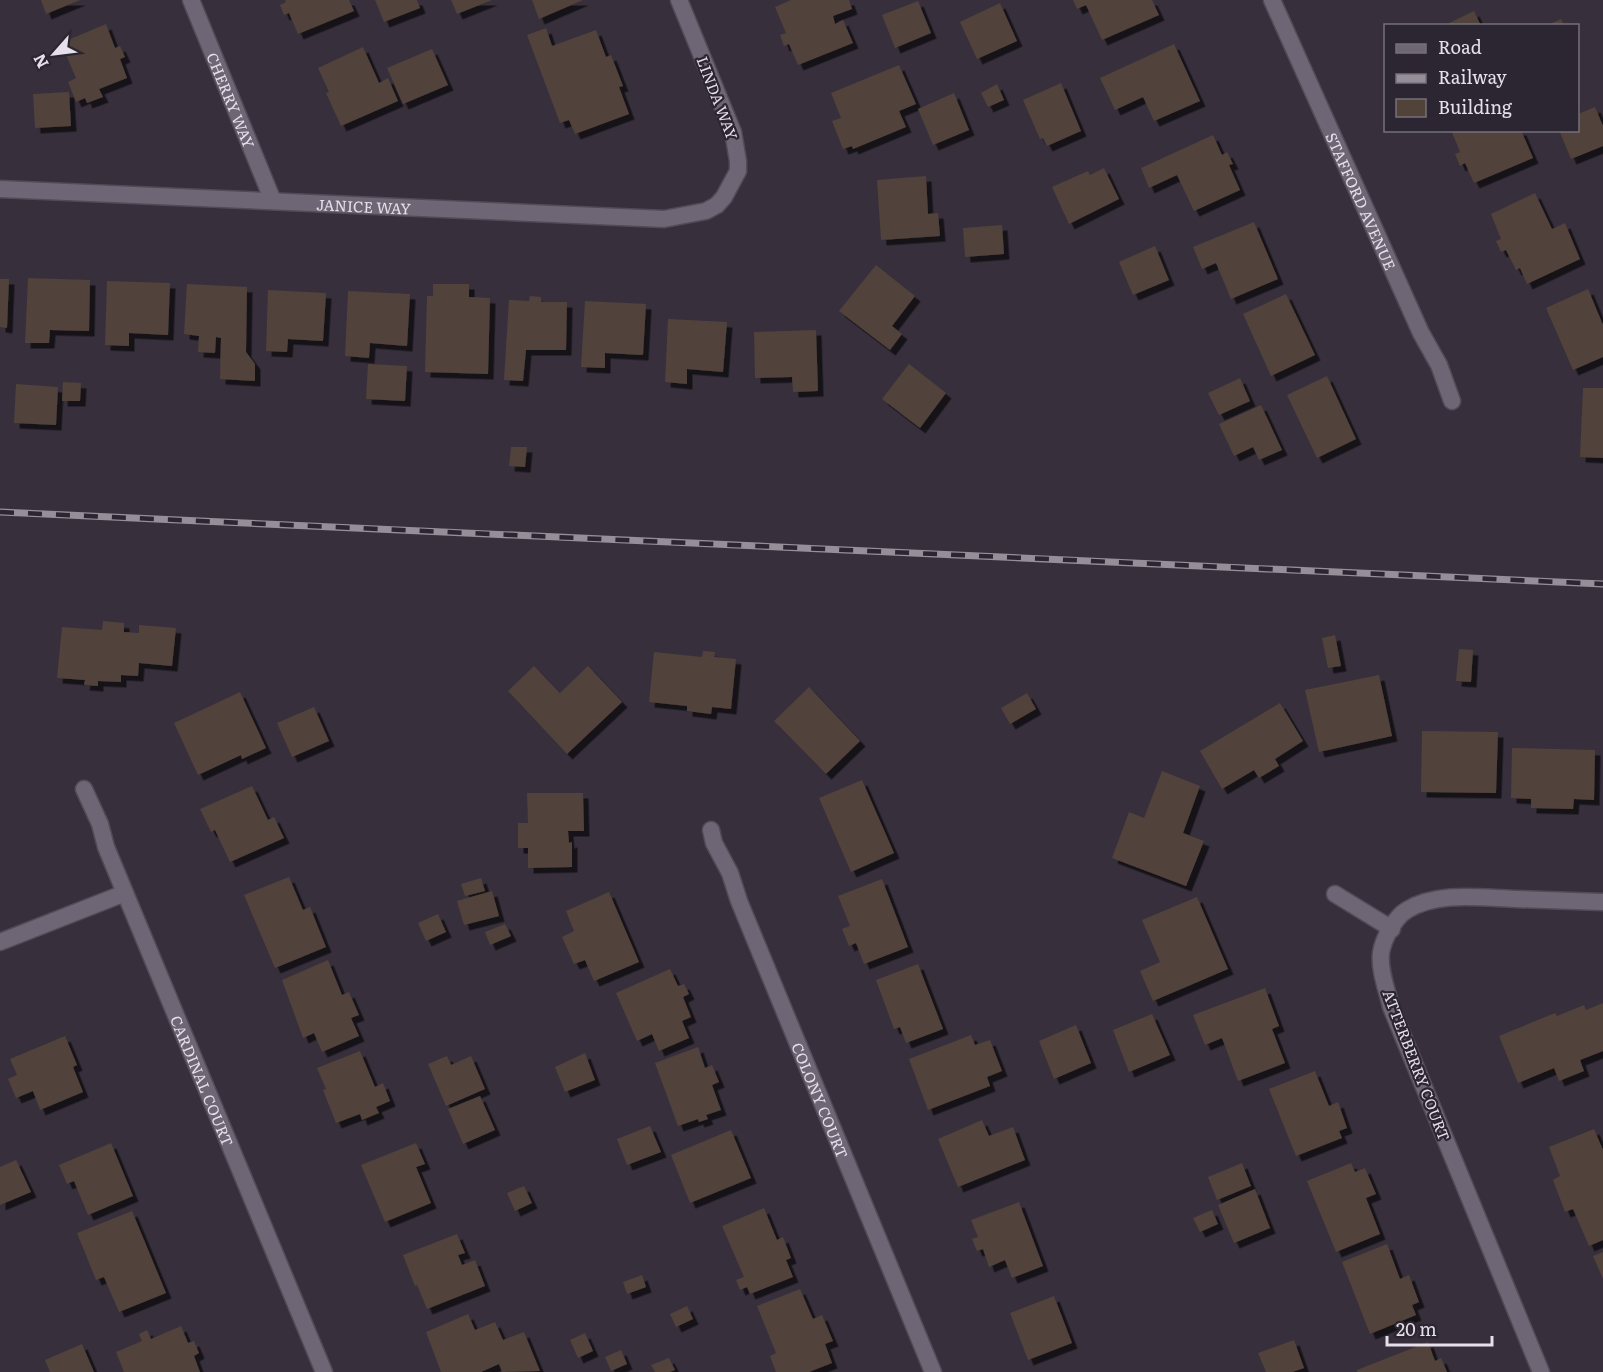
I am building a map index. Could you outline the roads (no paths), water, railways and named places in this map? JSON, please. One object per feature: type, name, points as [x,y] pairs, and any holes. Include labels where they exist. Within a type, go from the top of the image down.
[{"type":"street","name":"CHERRY WAY","points":[[191,0],[273,201]]},
{"type":"street","name":"LINDA WAY","points":[[679,0],[733,132],[738,171],[724,197]]},
{"type":"street","name":"STAFFORD AVENUE","points":[[1272,0],[1421,333],[1438,365],[1452,401]]},
{"type":"street","name":"JANICE WAY","points":[[0,189],[664,219],[706,211],[717,205],[724,197]]},
{"type":"street","name":"CARDINAL COURT","points":[[84,789],[324,1372]]},
{"type":"street","name":"COLONY COURT","points":[[711,830],[714,843],[730,873],[739,901],[933,1372]]},
{"type":"street","points":[[0,942],[125,892]]},
{"type":"street","points":[[1335,894],[1392,929]]},
{"type":"street","name":"ATTERBERRY COURT","points":[[1541,1372],[1391,1007],[1381,953],[1386,939],[1405,910],[1424,902],[1451,898],[1603,902]]},
{"type":"railway","points":[[0,512],[1603,584]]}]
